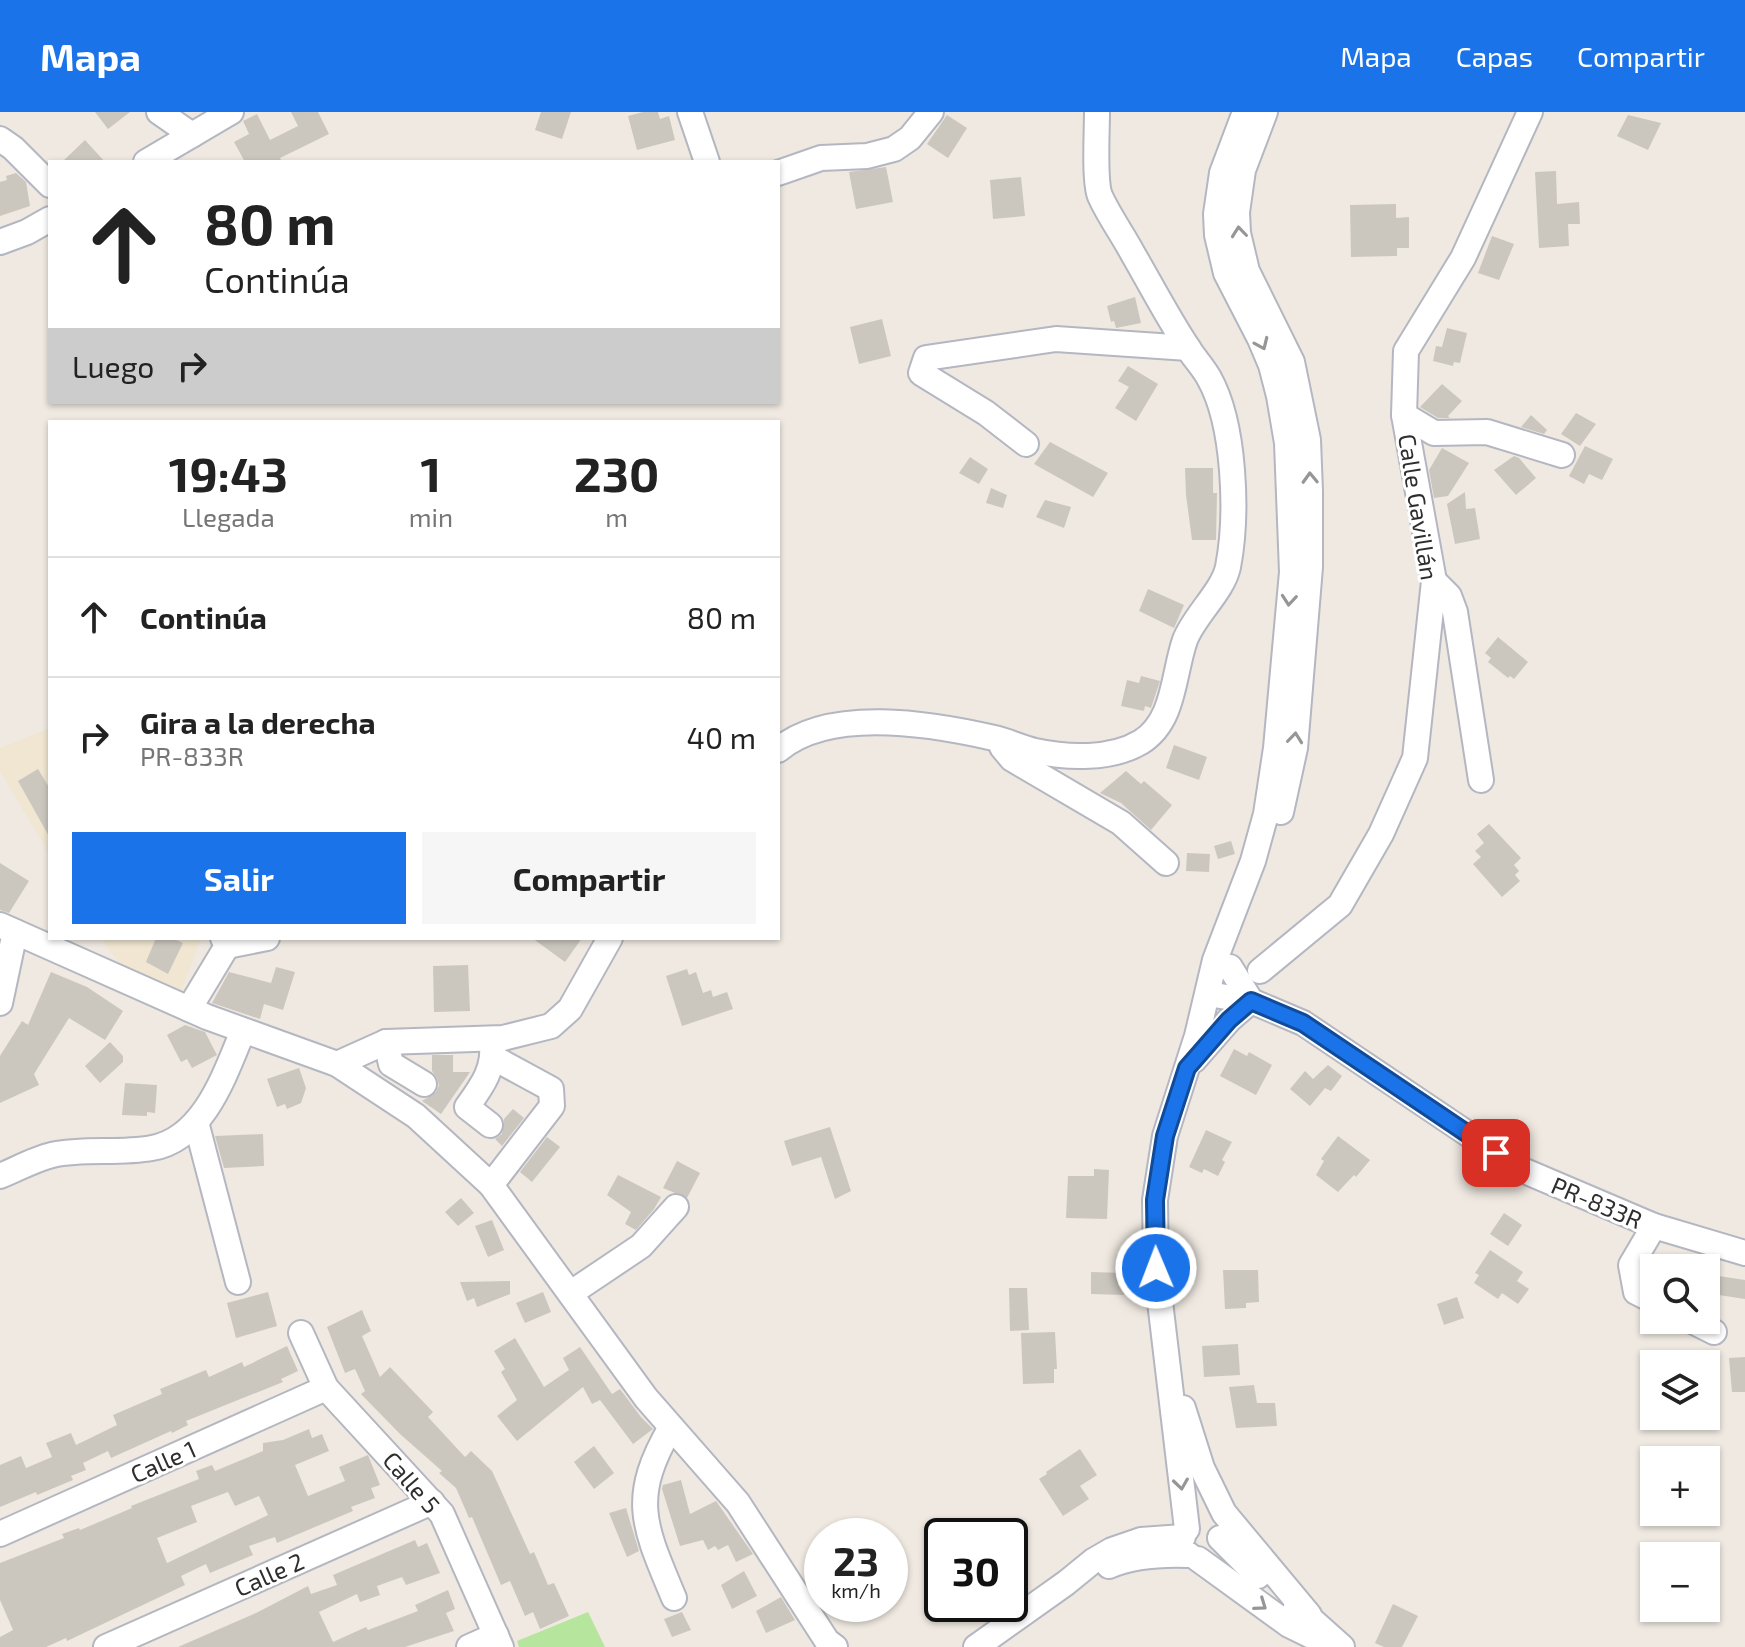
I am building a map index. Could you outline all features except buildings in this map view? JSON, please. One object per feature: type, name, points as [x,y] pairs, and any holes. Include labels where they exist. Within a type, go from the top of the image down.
[{"type":"street","points":[[159,112],[192,135]]},
{"type":"street","points":[[149,160],[231,112]]},
{"type":"street","points":[[690,112],[706,160]]},
{"type":"street","points":[[780,172],[821,158],[867,156],[894,149],[910,138],[931,112]]},
{"type":"street","points":[[780,748],[786,743],[832,726],[894,721],[996,738],[1033,751],[1071,757],[1119,751],[1137,744],[1152,735],[1162,721],[1186,638],[1227,570],[1233,518],[1233,482],[1225,417],[1209,378],[1188,348],[1099,193],[1097,112]]},
{"type":"street","points":[[1245,112],[1222,173],[1216,214],[1217,235],[1226,273],[1260,339],[1279,396],[1288,456],[1292,572],[1276,748],[1266,814],[1253,861],[1215,960],[1187,1068],[1165,1136],[1155,1200],[1156,1268],[1189,1545],[1289,1625],[1335,1647]]},
{"type":"street","points":[[1208,994],[1230,967],[1269,860],[1295,748],[1310,567],[1308,440],[1300,394],[1292,362],[1247,271],[1238,233],[1237,212],[1243,170],[1265,112]]},
{"type":"street","name":"Calle Gavillán","points":[[1260,971],[1340,905],[1381,834],[1415,758],[1434,581],[1404,415],[1406,351],[1463,258],[1530,112]]},
{"type":"street","points":[[0,139],[48,183]]},
{"type":"street","points":[[0,242],[48,220]]},
{"type":"street","points":[[1026,444],[986,413],[921,373],[926,358],[1056,339],[1188,348]]},
{"type":"street","points":[[1404,415],[1434,433],[1487,432],[1562,455]]},
{"type":"street","points":[[1434,581],[1449,596],[1455,612],[1481,780]]},
{"type":"street","points":[[996,738],[1012,759],[1121,823],[1166,863]]},
{"type":"street","points":[[0,1003],[7,928],[189,1009],[337,1064],[416,1116],[491,1185],[646,1398],[738,1503],[827,1641],[835,1647]]},
{"type":"street","points":[[189,1009],[225,942],[246,940]]},
{"type":"street","points":[[337,1064],[386,1042],[493,1049],[551,1026],[570,1009],[609,940]]},
{"type":"street","points":[[1187,1068],[1229,1020],[1251,1001],[1230,967]]},
{"type":"street","name":"PR-833R","points":[[1208,994],[1251,1001],[1303,1023],[1520,1169],[1654,1226],[1745,1253]]},
{"type":"street","points":[[0,1176],[52,1155],[151,1148],[174,1142],[196,1122],[225,1075],[243,1031]]},
{"type":"street","points":[[386,1042],[391,1064],[424,1084]]},
{"type":"street","points":[[490,1125],[467,1107],[487,1078],[493,1049]]},
{"type":"street","points":[[491,1185],[552,1106],[551,1089],[493,1049]]},
{"type":"street","points":[[196,1122],[238,1282]]},
{"type":"street","points":[[571,1293],[641,1246],[676,1207]]},
{"type":"street","points":[[1640,1294],[1636,1292],[1631,1265],[1654,1226]]},
{"type":"street","name":"Calle 5","points":[[301,1333],[326,1388],[432,1502],[447,1524],[498,1641]]},
{"type":"street","points":[[976,1647],[1093,1561],[1122,1545],[1141,1540],[1189,1545],[1212,1556],[1218,1548],[1218,1534],[1204,1494],[1195,1448],[1172,1384]]},
{"type":"street","name":"Calle 1","points":[[0,1534],[326,1388]]},
{"type":"street","points":[[671,1427],[657,1451],[647,1481],[643,1512],[674,1598]]},
{"type":"street","points":[[1195,1448],[1224,1513],[1309,1615],[1342,1647]]},
{"type":"street","name":"Calle 2","points":[[106,1647],[432,1502]]},
{"type":"street","points":[[1218,1534],[1270,1587],[1309,1615]]},
{"type":"street","points":[[469,1647],[498,1641]]},
{"type":"shaded area","points":[[48,729],[48,852],[0,771],[0,748]]},
{"type":"shaded area","points":[[102,940],[200,940],[180,994],[127,973]]},
{"type":"green space","points":[[588,1612],[605,1647],[519,1647],[517,1641]]},
{"type":"route","points":[[1156,1268],[1155,1200],[1165,1136],[1187,1068],[1229,1020],[1251,1001],[1303,1023],[1496,1153]]}]
